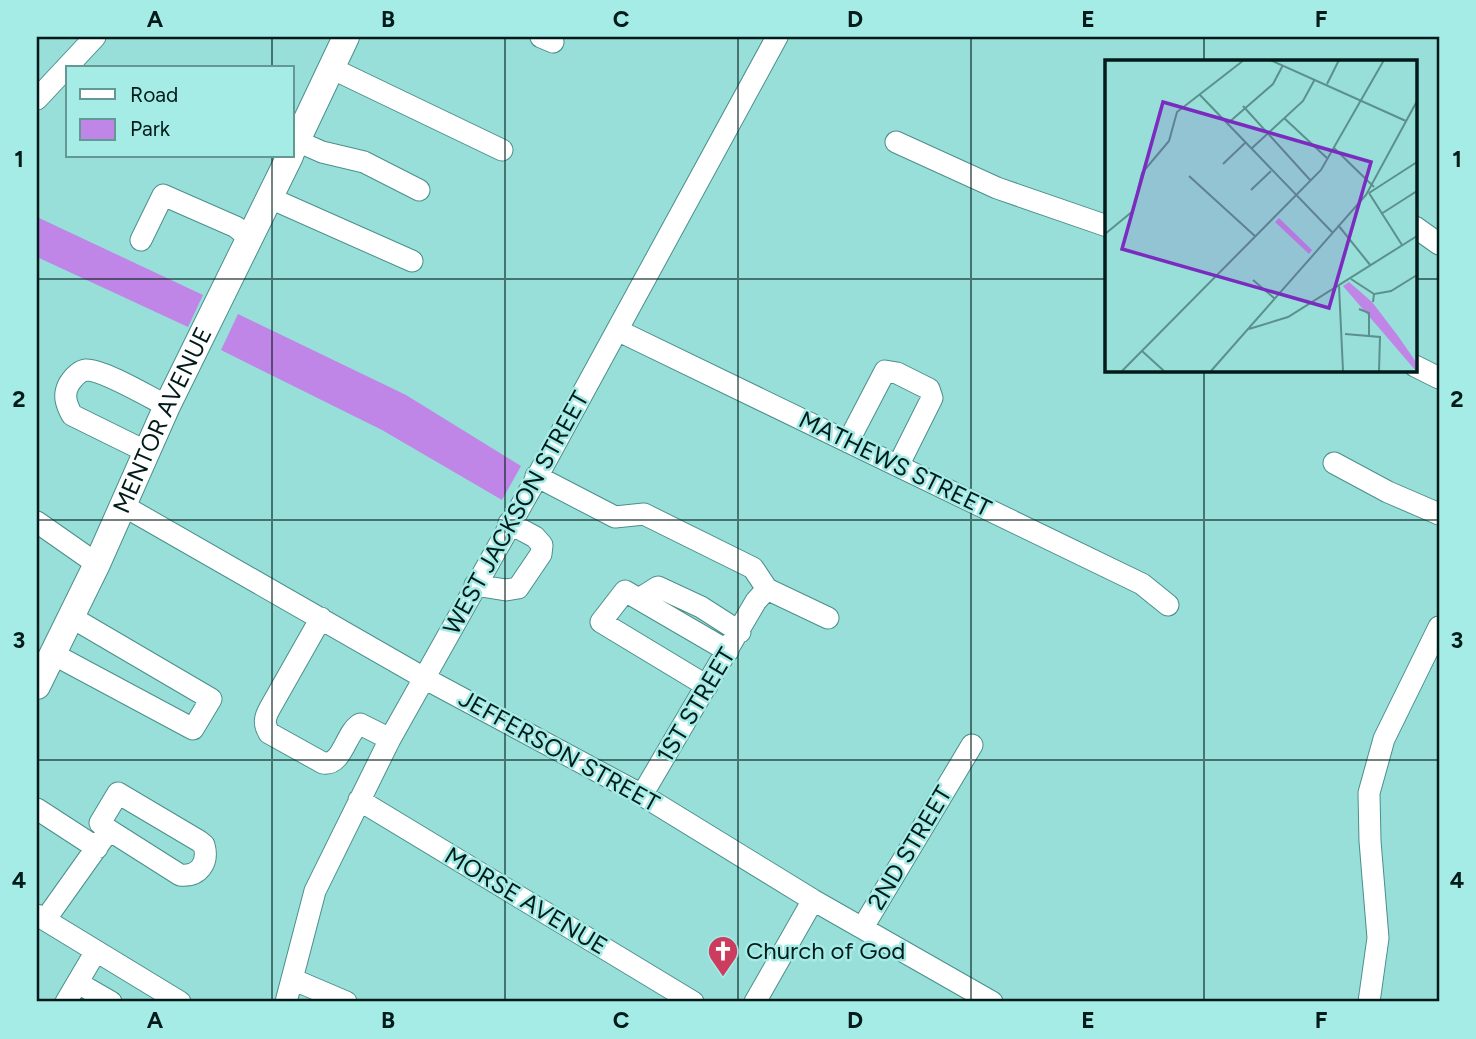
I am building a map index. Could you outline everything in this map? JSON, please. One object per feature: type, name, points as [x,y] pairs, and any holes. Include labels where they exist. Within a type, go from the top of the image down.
[{"type":"main road","name":"MENTOR AVENUE","points":[[294,147],[346,37]]},
{"type":"main road","name":"MENTOR AVENUE","points":[[37,686],[97,564],[167,406],[289,158]]},
{"type":"street","points":[[68,66],[95,37]]},
{"type":"street","name":"WEST JACKSON STREET","points":[[286,1002],[315,891],[390,739],[777,37]]},
{"type":"street","points":[[37,99],[66,68]]},
{"type":"street","points":[[331,68],[502,150]]},
{"type":"street","points":[[897,142],[997,188],[1105,225]]},
{"type":"street","points":[[294,149],[322,152],[364,162],[419,190]]},
{"type":"street","points":[[141,240],[163,195],[236,227],[250,239]]},
{"type":"street","points":[[270,198],[412,261]]},
{"type":"street","points":[[1416,228],[1439,244]]},
{"type":"street","name":"MATHEWS STREET","points":[[617,330],[1142,583],[1168,605]]},
{"type":"street","points":[[1416,366],[1439,378]]},
{"type":"street","points":[[147,452],[72,415],[65,399],[67,387],[74,376],[85,370],[102,373],[167,406]]},
{"type":"street","points":[[848,442],[885,371],[897,373],[929,389],[932,398],[898,466]]},
{"type":"street","points":[[1334,463],[1388,492],[1439,514]]},
{"type":"street","points":[[536,476],[615,517],[644,514],[753,568],[767,589],[828,618]]},
{"type":"street","name":"JEFFERSON STREET","points":[[122,505],[424,678],[642,795],[813,900],[992,1002]]},
{"type":"street","points":[[37,522],[97,564]]},
{"type":"street","points":[[475,585],[506,590],[518,588],[541,554],[542,545],[535,537],[509,523]]},
{"type":"street","points":[[639,599],[658,587],[744,623]]},
{"type":"street","name":"1ST STREET","points":[[642,795],[756,601],[767,589]]},
{"type":"street","points":[[707,686],[601,622],[625,591],[728,651]]},
{"type":"street","points":[[53,654],[192,729],[211,699],[71,617]]},
{"type":"street","points":[[321,618],[270,708],[265,727],[269,733],[323,764],[335,761],[354,728],[360,724],[390,739]]},
{"type":"street","points":[[1369,1002],[1378,938],[1369,793],[1384,739],[1439,627]]},
{"type":"street","name":"2ND STREET","points":[[863,927],[972,745]]},
{"type":"street","points":[[37,809],[103,839],[180,875],[190,876],[199,871],[205,861],[204,845],[118,793],[100,823],[103,839],[41,917],[180,1002]]},
{"type":"street","name":"MORSE AVENUE","points":[[359,800],[693,1002]]},
{"type":"street","points":[[755,1002],[813,900]]},
{"type":"street","points":[[66,1002],[96,951]]},
{"type":"street","points":[[292,979],[346,1002]]},
{"type":"street","points":[[78,983],[111,1002]]},
{"type":"green space","points":[[37,217],[203,295],[188,327],[37,257]]},
{"type":"green space","points":[[238,314],[406,395],[521,466],[502,500],[382,430],[221,350]]},
{"type":"place","name":"Church of God","points":[[723,978]]}]
